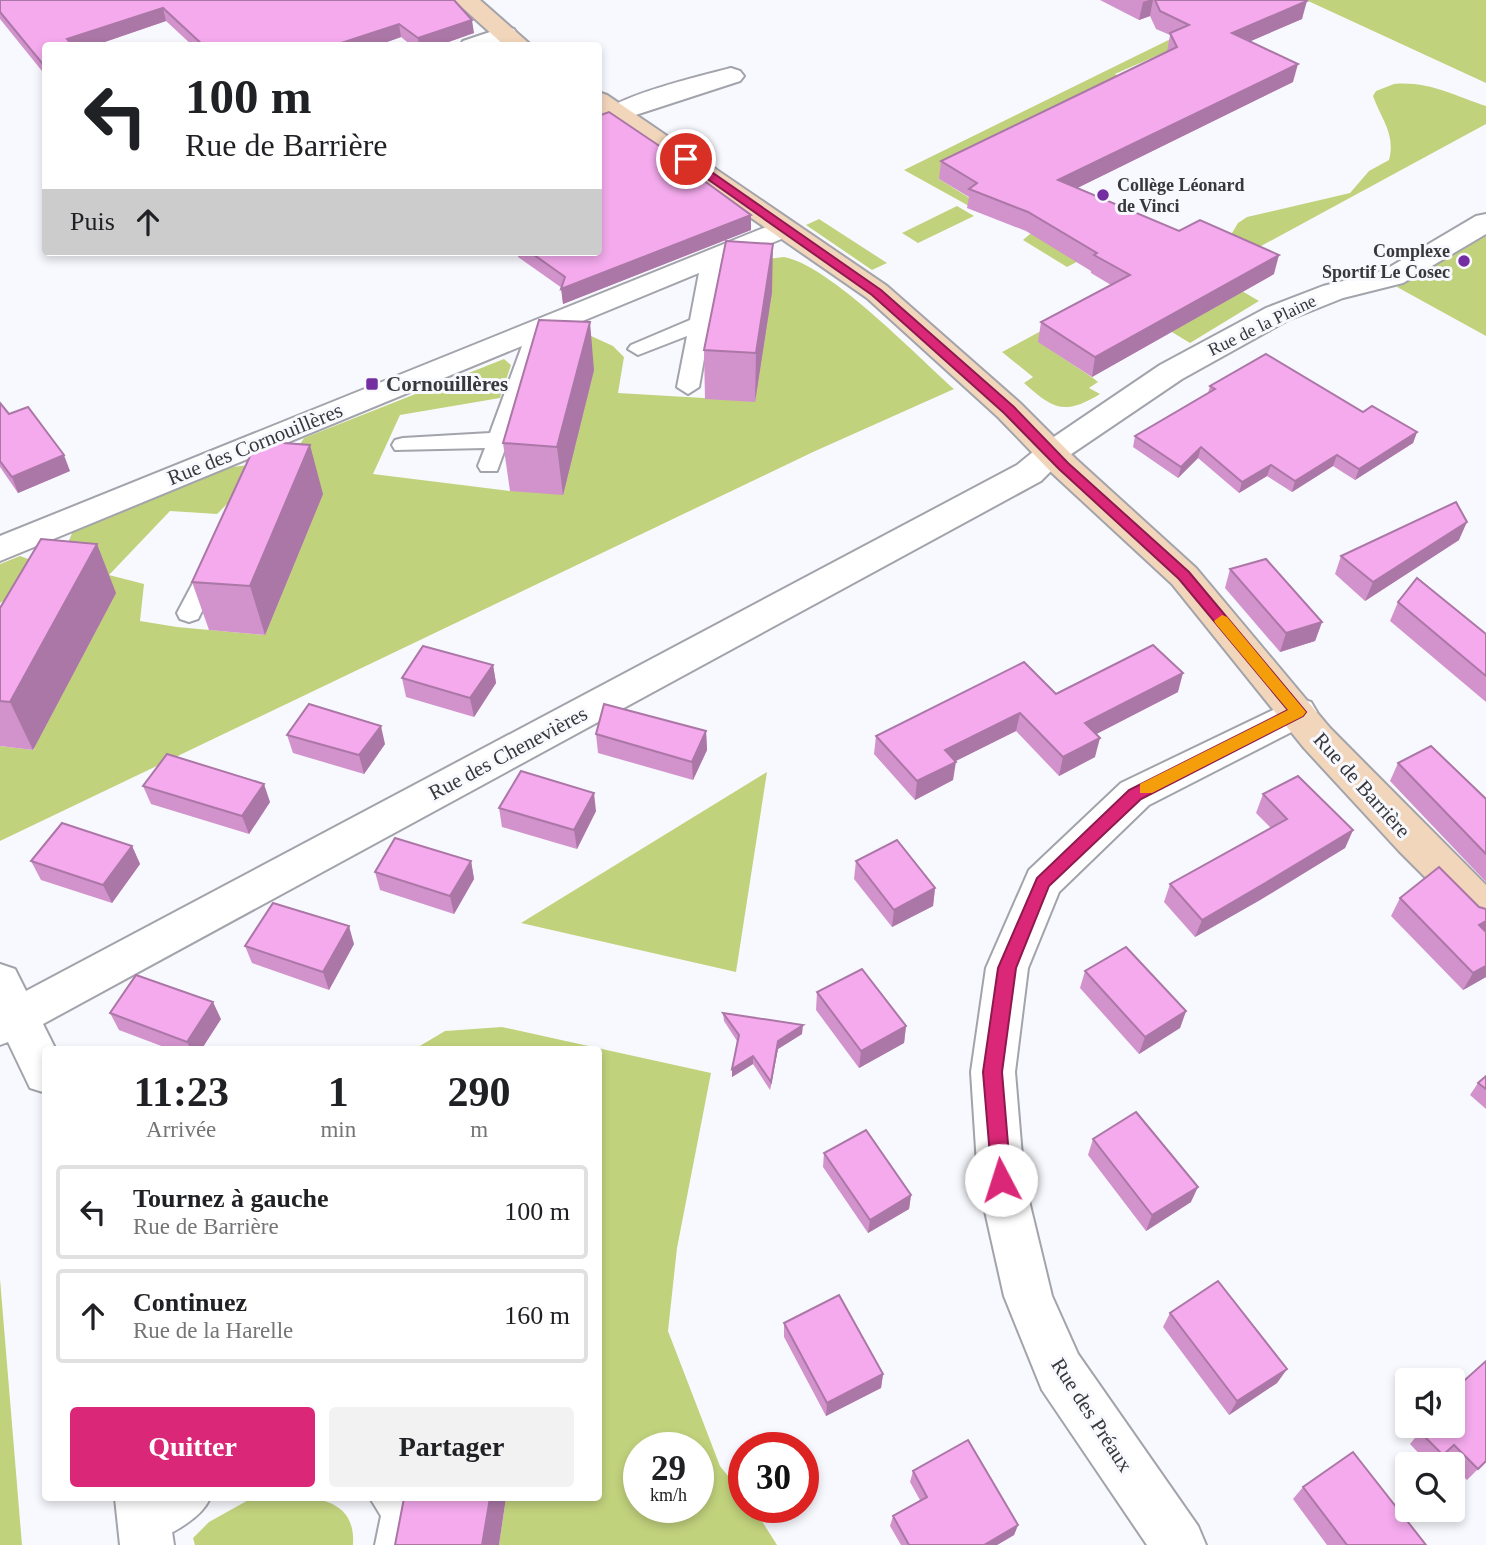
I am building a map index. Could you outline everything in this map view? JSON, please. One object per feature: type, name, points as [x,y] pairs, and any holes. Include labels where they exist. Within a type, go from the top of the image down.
[{"type":"street","points":[[466,0],[513,40]]},
{"type":"street","points":[[608,106],[651,99],[731,76]]},
{"type":"street","name":"Rue de Barrière","points":[[608,106],[754,205],[781,229],[877,292],[1009,410],[1050,453],[1184,576],[1317,738],[1413,841],[1486,911]]},
{"type":"street","name":"Rue de la Plaine","points":[[1050,453],[1171,372],[1278,314],[1333,292],[1393,278],[1486,222]]},
{"type":"street","name":"Rue des Cornouillères","points":[[0,549],[66,532],[281,433],[781,229]]},
{"type":"street","name":"Rue des Chenevières","points":[[42,1067],[6,1008],[1029,472],[1050,453]]},
{"type":"street","name":"Rue des Préaux","points":[[1179,1545],[1060,1372],[1028,1296],[1001,1180],[993,1072],[1005,981],[1007,968],[1042,882],[1135,794],[1298,712]]},
{"type":"lane","points":[[688,387],[712,257]]},
{"type":"lane","points":[[638,349],[700,323]]},
{"type":"lane","points":[[489,466],[539,327]]},
{"type":"lane","points":[[264,469],[281,433]]},
{"type":"lane","points":[[403,445],[498,440]]},
{"type":"lane","points":[[190,613],[226,541]]},
{"type":"lane","points":[[144,1523],[186,1501]]},
{"type":"lane","points":[[391,1501],[400,1509],[393,1545]]},
{"type":"green space","points":[[1306,0],[1486,0],[1486,83]]},
{"type":"green space","points":[[1201,24],[1170,56],[1163,53],[1115,74],[1120,78],[939,179],[976,202],[969,206],[904,170]]},
{"type":"green space","points":[[1394,84],[1430,87],[1486,106],[1486,124],[1239,258],[1229,238],[1238,223],[1247,217],[1350,193],[1369,171],[1389,160],[1389,134],[1373,96],[1376,91]]},
{"type":"green space","points":[[957,206],[974,216],[918,243],[902,233]]},
{"type":"green space","points":[[819,219],[887,263],[872,270],[806,225]]},
{"type":"green space","points":[[1138,230],[1067,267],[1023,240],[1030,234]]},
{"type":"green space","name":"Complexe Sportif Le Cosec","points":[[1486,236],[1486,336],[1397,287]]},
{"type":"green space","points":[[784,257],[803,264],[848,293],[954,389],[813,452],[0,841],[0,746],[34,750],[51,583],[73,531],[232,467],[249,465],[229,502],[217,514],[170,511],[109,575],[144,584],[140,621],[265,635],[286,466],[304,438],[504,359],[511,365],[500,398],[400,415],[373,474],[510,491],[589,335],[613,346],[624,357],[618,393],[755,401],[767,259]]},
{"type":"green space","points":[[1230,284],[1259,301],[1190,343],[1147,317],[1154,312],[1180,327],[1230,298]]},
{"type":"green space","points":[[1041,331],[1039,342],[1098,382],[1089,388],[1100,394],[1077,405],[1059,406],[1043,399],[1024,383],[1033,377],[1002,352]]},
{"type":"green space","points":[[20,556],[34,561],[17,592],[0,603],[0,564]]},
{"type":"green space","points":[[767,772],[736,972],[521,923]]},
{"type":"green space","points":[[502,1027],[588,1046],[420,1046],[445,1031]]},
{"type":"green space","points":[[602,1049],[711,1073],[677,1248],[668,1331],[707,1432],[623,1432],[623,1523],[714,1523],[714,1450],[720,1466],[728,1476],[728,1523],[763,1523],[777,1545],[499,1545],[506,1501],[602,1501]]},
{"type":"green space","points":[[0,1279],[22,1545],[0,1545]]},
{"type":"green space","points":[[247,1501],[324,1501],[344,1513],[351,1526],[353,1545],[195,1545],[193,1538],[209,1522]]},
{"type":"building","points":[[0,0],[454,0],[472,20],[418,38],[399,24],[344,42],[200,42],[163,8],[67,39],[70,42],[42,42],[42,63],[0,12]]},
{"type":"building","points":[[1155,0],[1305,0],[1307,1],[1232,33],[1298,64],[1058,180],[1179,231],[1200,220],[1279,255],[1095,357],[1041,322],[1130,275],[1028,212],[969,189],[977,183],[941,161],[1177,47],[1170,33],[1189,25],[1160,11]]},
{"type":"building","points":[[609,112],[707,178],[703,180],[751,215],[561,289],[565,277],[536,256],[602,256],[602,115]]},
{"type":"building","points":[[726,241],[773,244],[756,353],[704,350]]},
{"type":"building","points":[[539,320],[590,322],[557,447],[503,443]]},
{"type":"building","points":[[1266,354],[1363,412],[1372,406],[1417,432],[1359,469],[1337,455],[1295,481],[1271,465],[1242,482],[1201,447],[1181,467],[1135,436],[1215,389],[1210,386]]},
{"type":"building","points":[[0,403],[9,414],[28,407],[64,455],[12,477],[0,461]]},
{"type":"building","points":[[257,441],[310,445],[250,586],[192,582]]},
{"type":"building","points":[[1456,502],[1467,522],[1373,582],[1341,556]]},
{"type":"building","points":[[41,539],[97,544],[10,702],[0,701],[0,608]]},
{"type":"building","points":[[1266,559],[1322,622],[1286,633],[1230,569]]},
{"type":"building","points":[[1417,578],[1486,634],[1486,676],[1398,602]]},
{"type":"building","points":[[1153,645],[1183,673],[1085,723],[1100,738],[1063,757],[1020,713],[945,750],[956,762],[917,781],[876,736],[1024,662],[1056,694]]},
{"type":"building","points":[[423,646],[493,665],[470,698],[402,678]]},
{"type":"building","points":[[309,704],[381,726],[359,755],[287,735]]},
{"type":"building","points":[[604,704],[706,731],[692,762],[596,734]]},
{"type":"building","points":[[1431,746],[1486,799],[1486,854],[1398,763]]},
{"type":"building","points":[[167,754],[264,784],[242,816],[143,786]]},
{"type":"building","points":[[521,771],[594,793],[574,830],[499,808]]},
{"type":"building","points":[[1298,776],[1353,830],[1202,920],[1170,884],[1287,819],[1263,794]]},
{"type":"building","points":[[62,823],[132,846],[103,885],[31,861]]},
{"type":"building","points":[[395,838],[471,861],[450,896],[375,872]]},
{"type":"building","points":[[897,840],[935,888],[894,910],[856,861]]},
{"type":"building","points":[[1439,867],[1479,907],[1486,909],[1486,921],[1479,925],[1486,932],[1486,966],[1473,973],[1400,898]]},
{"type":"building","points":[[273,903],[349,926],[323,972],[245,946]]},
{"type":"building","points":[[1126,947],[1186,1011],[1145,1037],[1085,971]]},
{"type":"building","points":[[862,969],[906,1026],[861,1051],[817,992]]},
{"type":"building","points":[[136,975],[213,1002],[187,1042],[110,1013]]},
{"type":"building","points":[[723,1013],[803,1025],[778,1041],[771,1082],[753,1056],[732,1069],[739,1035]]},
{"type":"building","points":[[1486,1076],[1486,1089],[1478,1083]]},
{"type":"building","points":[[1136,1112],[1198,1187],[1152,1215],[1093,1139]]},
{"type":"building","points":[[866,1130],[911,1195],[870,1220],[824,1153]]},
{"type":"building","points":[[1218,1281],[1287,1369],[1237,1401],[1170,1313]]},
{"type":"building","points":[[839,1295],[883,1374],[827,1403],[784,1323]]},
{"type":"building","points":[[1486,1361],[1486,1461],[1478,1469],[1465,1456],[1465,1452],[1461,1452],[1454,1445],[1446,1452],[1440,1452],[1426,1438],[1465,1438],[1465,1380]]},
{"type":"building","points":[[968,1440],[1018,1525],[984,1545],[909,1545],[893,1516],[927,1497],[913,1471]]},
{"type":"building","points":[[1353,1452],[1395,1506],[1395,1522],[1408,1522],[1426,1545],[1347,1545],[1303,1487]]},
{"type":"building","points":[[403,1501],[489,1501],[482,1545],[395,1545]]},
{"type":"slow traffic","points":[[1146,789],[1298,712],[1222,621]]},
{"type":"place","name":"Collège Léonard de Vinci","points":[[1103,195]]},
{"type":"place","name":"Complexe Sportif Le Cosec","points":[[1464,261]]},
{"type":"place","name":"Cornouillères","points":[[372,384]]},
{"type":"route","points":[[686,159],[754,205],[781,229],[877,292],[1009,410],[1063,466],[1165,556],[1298,712],[1135,794],[1042,882],[1007,968],[993,1072],[1001,1180]]}]
